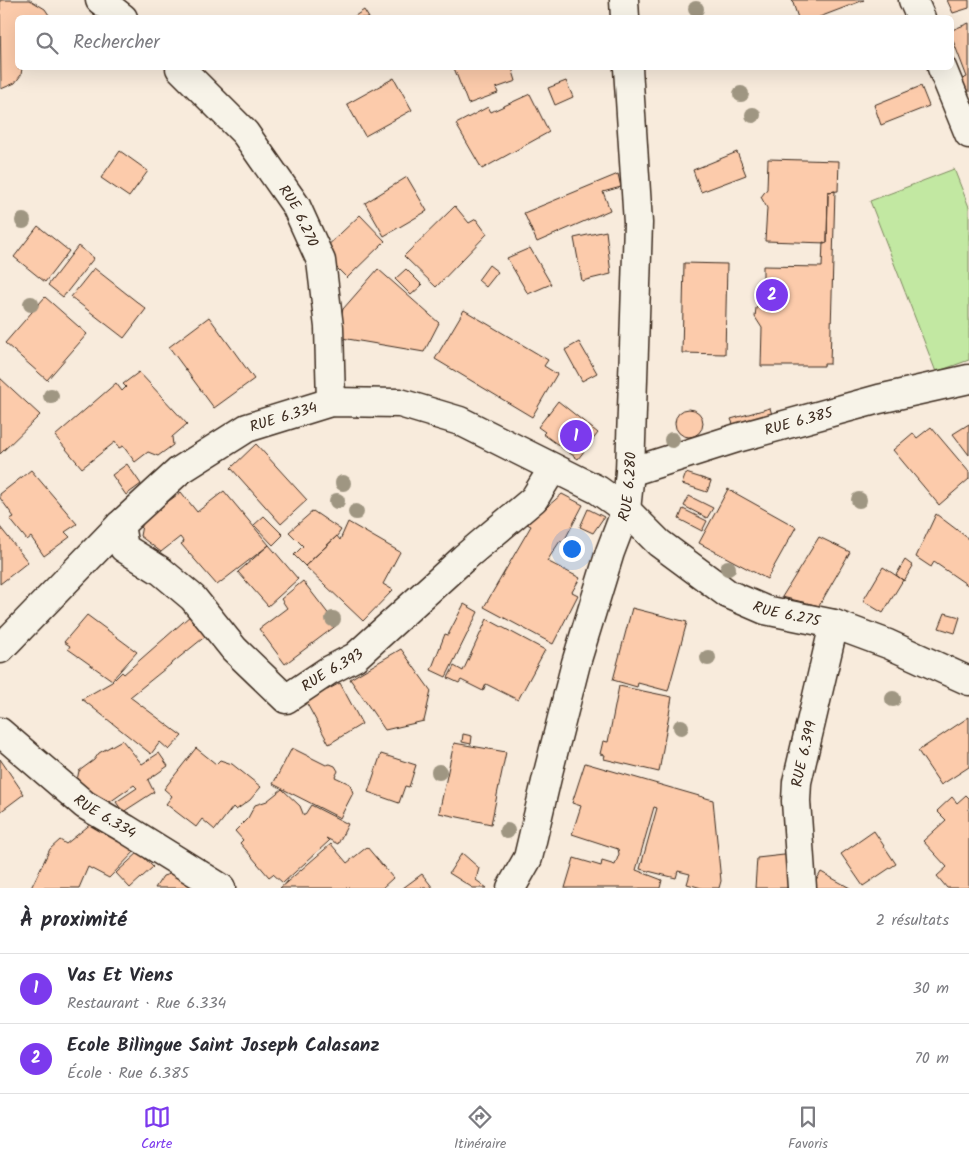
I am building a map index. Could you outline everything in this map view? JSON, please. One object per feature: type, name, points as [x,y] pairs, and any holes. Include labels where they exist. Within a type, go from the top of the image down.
[{"type":"street","points":[[100,0],[119,15]]},
{"type":"street","points":[[624,0],[625,15]]},
{"type":"street","points":[[913,0],[919,15]]},
{"type":"street","name":"RUE 6.270","points":[[182,70],[246,133],[296,206],[317,252],[321,261],[329,328],[331,402]]},
{"type":"street","name":"RUE 6.280","points":[[511,888],[528,858],[576,663],[610,552],[626,510],[630,472],[638,223],[628,70]]},
{"type":"street","points":[[943,70],[969,134]]},
{"type":"street","name":"RUE 6.385","points":[[630,472],[737,438],[879,399],[969,379]]},
{"type":"street","name":"RUE 6.334","points":[[0,649],[120,525],[179,471],[247,428],[331,402],[400,403],[460,422],[598,490],[626,510]]},
{"type":"street","name":"RUE 6.393","points":[[120,525],[124,548],[161,571],[193,598],[234,649],[286,699],[328,671],[355,656],[464,558],[534,499],[553,468]]},
{"type":"street","name":"RUE 6.275","points":[[626,510],[659,543],[728,594],[765,610],[834,624],[888,644],[969,681]]},
{"type":"street","name":"RUE 6.399","points":[[802,888],[796,801],[797,782],[834,624]]},
{"type":"street","name":"RUE 6.334","points":[[0,732],[85,805],[221,888]]},
{"type":"green space","points":[[954,169],[969,207],[969,360],[936,372],[870,201]]},
{"type":"building","points":[[0,0],[30,0],[45,9],[49,15],[15,15],[15,70],[22,70],[21,75],[15,83],[1,89]]},
{"type":"building","points":[[792,0],[864,0],[825,15],[797,15]]},
{"type":"building","points":[[947,0],[969,0],[969,8],[953,13]]},
{"type":"building","points":[[364,10],[367,15],[356,15]]},
{"type":"building","points":[[969,23],[969,92],[965,93],[960,80],[967,77],[954,43],[954,29]]},
{"type":"building","points":[[455,70],[513,70],[516,81],[496,88],[498,93],[468,104]]},
{"type":"building","points":[[394,78],[412,110],[365,136],[347,104]]},
{"type":"building","points":[[566,81],[573,97],[555,105],[548,88]]},
{"type":"building","points":[[921,86],[929,106],[881,125],[874,105]]},
{"type":"building","points":[[530,94],[549,132],[482,169],[456,124],[488,107],[491,112]]},
{"type":"building","points":[[120,151],[148,171],[129,197],[101,178]]},
{"type":"building","points":[[737,152],[746,175],[701,192],[693,170]]},
{"type":"building","points":[[768,159],[839,161],[838,191],[828,192],[827,243],[765,241],[767,208],[761,197],[767,189]]},
{"type":"building","points":[[618,174],[621,187],[603,192],[610,210],[537,242],[524,213]]},
{"type":"building","points":[[407,177],[427,211],[384,236],[365,203]]},
{"type":"building","points":[[835,191],[830,364],[824,364],[824,366],[761,366],[762,328],[755,317],[756,308],[763,303],[763,266],[822,267],[823,242],[827,243],[828,192]]},
{"type":"building","points":[[455,206],[469,223],[476,219],[487,234],[436,287],[404,256]]},
{"type":"building","points":[[360,215],[385,241],[347,278],[321,252]]},
{"type":"building","points":[[38,226],[69,251],[45,282],[14,257]]},
{"type":"building","points":[[606,231],[611,274],[582,281],[574,238]]},
{"type":"building","points":[[78,246],[94,258],[63,297],[48,285]]},
{"type":"building","points":[[530,248],[551,284],[528,294],[507,258]]},
{"type":"building","points":[[684,263],[727,264],[725,354],[682,353]]},
{"type":"building","points":[[489,265],[498,272],[486,287],[478,280]]},
{"type":"building","points":[[94,268],[146,309],[124,338],[71,297]]},
{"type":"building","points":[[378,269],[439,323],[424,352],[336,337],[343,309]]},
{"type":"building","points":[[406,269],[422,285],[411,295],[395,279]]},
{"type":"building","points":[[45,297],[87,334],[47,380],[5,343]]},
{"type":"building","points":[[464,310],[548,360],[544,366],[557,374],[532,417],[435,359]]},
{"type":"building","points":[[209,317],[254,379],[214,408],[169,347]]},
{"type":"building","points":[[579,342],[597,373],[582,381],[565,350]]},
{"type":"building","points":[[139,372],[187,424],[172,437],[173,445],[158,456],[148,452],[135,462],[123,446],[119,448],[115,442],[82,468],[55,436],[116,383],[122,391],[126,387],[123,384]]},
{"type":"building","points":[[0,378],[40,415],[0,454]]},
{"type":"building","points":[[558,401],[598,433],[578,459],[543,434],[545,432],[538,427]]},
{"type":"building","points":[[770,408],[775,425],[737,434],[731,419]]},
{"type":"building","points":[[689,409],[699,413],[703,423],[699,433],[689,437],[679,433],[675,423],[679,413]]},
{"type":"building","points":[[969,424],[969,455],[953,434]]},
{"type":"building","points":[[931,427],[969,472],[969,479],[939,505],[893,450],[913,433],[917,438]]},
{"type":"building","points":[[256,444],[307,500],[281,524],[231,468]]},
{"type":"building","points":[[127,464],[141,484],[126,495],[112,475]]},
{"type":"building","points":[[31,470],[77,524],[65,532],[70,537],[44,556],[31,537],[27,540],[10,519],[14,517],[0,498],[0,494]]},
{"type":"building","points":[[686,473],[711,481],[707,492],[682,484]]},
{"type":"building","points":[[728,489],[796,527],[767,579],[699,543]]},
{"type":"building","points":[[224,491],[269,545],[217,585],[181,544],[184,542],[180,537],[161,552],[140,536],[143,520],[181,492],[197,512]]},
{"type":"building","points":[[562,494],[583,505],[563,543],[560,541],[547,561],[580,578],[572,592],[578,595],[553,644],[484,607],[531,526],[527,524]]},
{"type":"building","points":[[689,496],[713,508],[707,518],[684,506]]},
{"type":"building","points":[[588,509],[604,517],[593,533],[580,527]]},
{"type":"building","points":[[683,509],[707,521],[702,531],[679,519]]},
{"type":"building","points":[[313,511],[341,530],[305,566],[294,555],[303,546],[289,532]]},
{"type":"building","points":[[936,514],[969,539],[969,586],[934,562],[931,567],[916,557]]},
{"type":"building","points":[[264,516],[283,535],[273,545],[254,525]]},
{"type":"building","points":[[348,522],[400,552],[383,584],[393,590],[363,621],[305,566],[337,536],[340,540]]},
{"type":"building","points":[[0,527],[28,562],[0,584]]},
{"type":"building","points":[[819,537],[850,552],[819,606],[782,597]]},
{"type":"building","points":[[269,545],[298,579],[268,606],[238,572]]},
{"type":"building","points":[[905,560],[913,566],[904,581],[896,575]]},
{"type":"building","points":[[883,567],[903,580],[883,613],[863,601]]},
{"type":"building","points":[[303,581],[337,625],[285,664],[259,629],[287,608],[281,599]]},
{"type":"building","points":[[464,604],[478,612],[446,677],[431,670],[445,634],[448,635]]},
{"type":"building","points":[[199,608],[217,627],[130,697],[182,736],[169,750],[160,742],[151,754],[82,699],[112,682],[122,672],[124,674]]},
{"type":"building","points":[[632,608],[687,622],[668,691],[638,683],[637,687],[613,680]]},
{"type":"building","points":[[945,613],[960,617],[955,633],[939,628]]},
{"type":"building","points":[[87,615],[137,652],[112,680],[68,649],[70,646],[64,642]]},
{"type":"building","points":[[487,619],[545,650],[518,700],[486,684],[483,691],[461,680],[459,683],[448,678],[454,666],[463,671]]},
{"type":"building","points":[[401,649],[431,691],[424,721],[385,730],[350,679]]},
{"type":"building","points":[[323,683],[327,690],[340,683],[362,724],[329,744],[306,702]]},
{"type":"building","points":[[619,686],[672,697],[659,772],[604,759],[605,755],[600,754],[603,741],[608,742]]},
{"type":"building","points":[[969,717],[969,767],[941,785],[918,751]]},
{"type":"building","points":[[463,734],[472,736],[471,744],[462,742]]},
{"type":"building","points":[[122,740],[142,764],[159,753],[168,766],[148,780],[154,792],[123,812],[116,802],[137,788],[134,785],[107,804],[77,780],[79,771],[94,760],[99,753]]},
{"type":"building","points":[[454,743],[506,752],[491,824],[439,813]]},
{"type":"building","points":[[196,748],[216,764],[220,760],[232,764],[261,787],[250,800],[236,810],[233,807],[215,830],[202,819],[196,827],[166,804],[172,796],[164,789]]},
{"type":"building","points":[[292,748],[326,765],[335,766],[338,771],[335,777],[350,784],[353,793],[340,818],[273,784]]},
{"type":"building","points":[[381,754],[416,765],[409,787],[405,786],[399,803],[368,792]]},
{"type":"building","points":[[0,759],[24,794],[0,812]]},
{"type":"building","points":[[585,763],[713,800],[721,881],[719,888],[702,888],[687,884],[690,874],[678,871],[676,878],[640,869],[657,808],[654,807],[636,870],[662,880],[660,888],[565,888],[574,858],[601,866],[602,861],[615,865],[619,854],[618,849],[572,834],[581,806],[572,803]]},
{"type":"building","points":[[282,789],[300,806],[304,816],[311,805],[348,824],[338,844],[326,838],[329,841],[283,883],[273,874],[269,877],[240,843],[243,840],[235,831],[248,818],[255,805],[267,801]]},
{"type":"building","points":[[966,795],[969,798],[969,886],[967,888],[947,888],[937,876],[947,867],[923,841],[946,820],[937,811],[952,797],[957,803]]},
{"type":"building","points":[[92,823],[138,848],[109,878],[88,867],[79,888],[31,888],[50,849],[60,840],[66,844]]},
{"type":"building","points":[[874,831],[896,864],[863,886],[841,854]]},
{"type":"building","points":[[331,844],[347,863],[367,847],[393,878],[382,888],[280,888]]},
{"type":"building","points":[[139,852],[153,867],[130,888],[116,873]]},
{"type":"building","points":[[462,853],[479,868],[476,880],[487,888],[473,888],[449,873]]},
{"type":"building","points":[[793,854],[797,888],[755,888],[757,858]]},
{"type":"building","points":[[184,870],[212,888],[155,888],[163,876]]},
{"type":"building","points":[[821,872],[850,888],[812,888]]},
{"type":"building","points":[[422,874],[433,888],[403,888]]},
{"type":"place","name":"Ecole Bilingue Saint Joseph Calasanz","points":[[772,295]]},
{"type":"place","name":"Vas Et Viens","points":[[576,436]]}]
